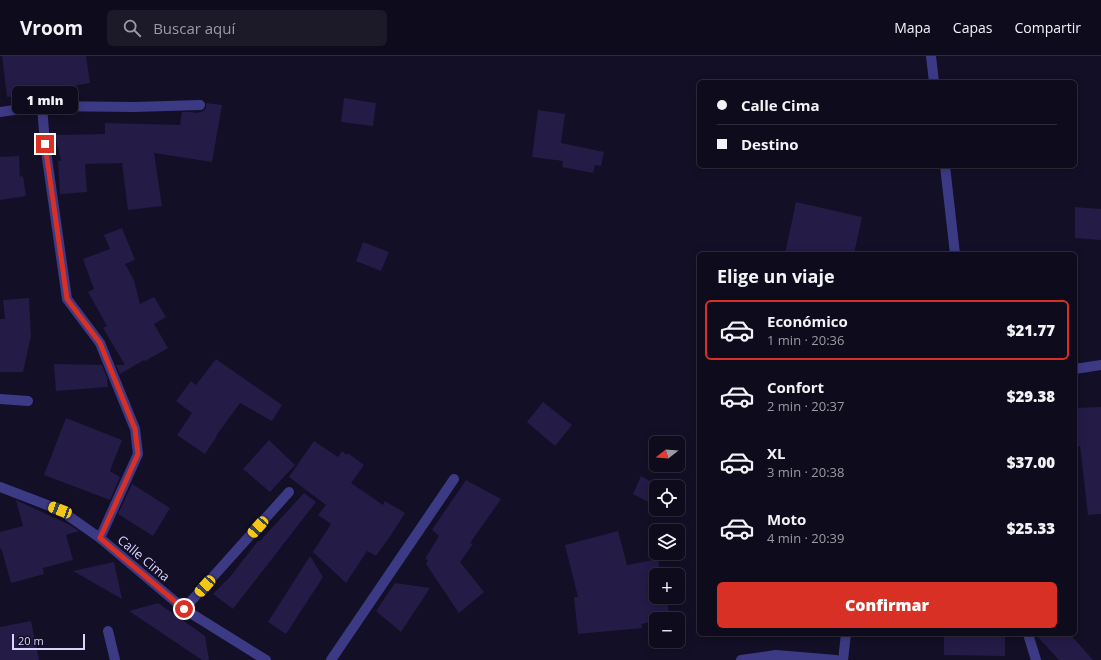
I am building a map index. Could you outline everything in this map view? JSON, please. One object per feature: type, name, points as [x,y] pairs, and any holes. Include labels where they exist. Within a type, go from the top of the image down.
[{"type":"street","points":[[931,56],[934,80]]},
{"type":"street","points":[[0,112],[42,106],[134,107],[200,105]]},
{"type":"street","points":[[42,106],[45,144],[67,299],[100,343],[135,429],[138,454],[100,538]]},
{"type":"street","points":[[945,168],[955,252]]},
{"type":"street","points":[[1077,369],[1101,365]]},
{"type":"street","points":[[0,399],[28,401]]},
{"type":"street","points":[[331,660],[454,479]]},
{"type":"street","name":"Calle Cima","points":[[0,487],[60,510],[100,538],[184,609],[266,660]]},
{"type":"street","points":[[184,609],[289,492]]},
{"type":"street","points":[[108,631],[115,660]]},
{"type":"street","points":[[843,660],[846,636]]},
{"type":"street","points":[[1029,636],[1036,660]]},
{"type":"street","points":[[742,660],[776,655],[836,660]]},
{"type":"building","points":[[2,56],[86,56],[90,83],[58,89],[59,92],[7,97]]},
{"type":"building","points":[[344,98],[376,103],[373,126],[341,122]]},
{"type":"building","points":[[206,103],[222,105],[212,162],[154,153],[162,206],[128,210],[122,163],[85,164],[87,192],[60,194],[58,161],[61,161],[55,135],[105,134],[105,123],[180,125],[182,112],[199,113],[206,108]]},
{"type":"building","points":[[538,110],[565,114],[561,143],[604,152],[601,166],[595,165],[593,173],[562,167],[563,161],[532,157]]},
{"type":"building","points":[[19,156],[20,177],[23,176],[26,196],[0,200],[0,157]]},
{"type":"building","points":[[796,202],[862,217],[854,252],[785,252]]},
{"type":"building","points":[[1075,207],[1101,209],[1101,240],[1075,238]]},
{"type":"building","points":[[122,228],[135,260],[125,264],[134,280],[140,304],[154,297],[166,317],[154,324],[168,348],[120,374],[116,365],[125,365],[103,328],[107,326],[88,292],[94,289],[83,259],[110,249],[104,235]]},
{"type":"building","points":[[363,242],[389,252],[381,271],[356,261]]},
{"type":"building","points":[[29,298],[31,336],[23,372],[0,372],[0,319],[5,319],[3,300]]},
{"type":"building","points":[[216,359],[282,405],[272,421],[240,403],[205,454],[177,435],[192,413],[176,401],[191,381],[196,385]]},
{"type":"building","points":[[54,364],[102,365],[108,380],[108,387],[56,391]]},
{"type":"building","points":[[543,402],[572,425],[555,446],[527,422]]},
{"type":"building","points":[[1101,407],[1101,514],[1088,515],[1080,446],[1077,446],[1077,408]]},
{"type":"building","points":[[66,418],[122,440],[110,471],[120,477],[110,500],[44,475]]},
{"type":"building","points":[[269,440],[295,465],[270,492],[243,469]]},
{"type":"building","points":[[314,441],[338,457],[342,451],[347,455],[348,453],[364,465],[351,483],[383,505],[385,501],[405,513],[376,556],[367,551],[346,583],[313,552],[331,524],[318,515],[326,505],[289,477]]},
{"type":"building","points":[[641,476],[649,480],[649,502],[633,494]]},
{"type":"building","points":[[466,480],[501,499],[470,543],[473,544],[460,562],[484,592],[459,613],[426,564],[428,560],[425,559],[439,536],[432,530]]},
{"type":"building","points":[[132,484],[170,508],[153,536],[118,514]]},
{"type":"building","points":[[304,493],[316,502],[233,609],[213,594],[230,577],[258,541],[260,541]]},
{"type":"building","points":[[16,500],[68,524],[79,531],[66,535],[73,560],[43,568],[44,574],[11,583],[0,547],[0,532],[23,526]]},
{"type":"building","points":[[618,531],[627,565],[658,560],[660,568],[649,568],[649,604],[667,604],[669,612],[649,612],[649,622],[641,624],[642,628],[578,634],[574,597],[578,597],[565,545]]},
{"type":"building","points":[[310,556],[323,577],[286,634],[268,622]]},
{"type":"building","points":[[114,562],[122,599],[73,571]]},
{"type":"building","points":[[395,583],[430,588],[401,632],[376,611]]},
{"type":"building","points":[[158,603],[205,636],[209,660],[202,660],[129,611]]},
{"type":"building","points":[[31,621],[39,660],[0,660],[0,627]]},
{"type":"building","points":[[944,636],[1005,636],[1005,656],[944,655]]},
{"type":"building","points":[[1037,636],[1072,636],[1093,660],[1059,660]]},
{"type":"route","points":[[45,144],[67,299],[100,343],[135,429],[138,454],[100,538],[184,609]]}]
